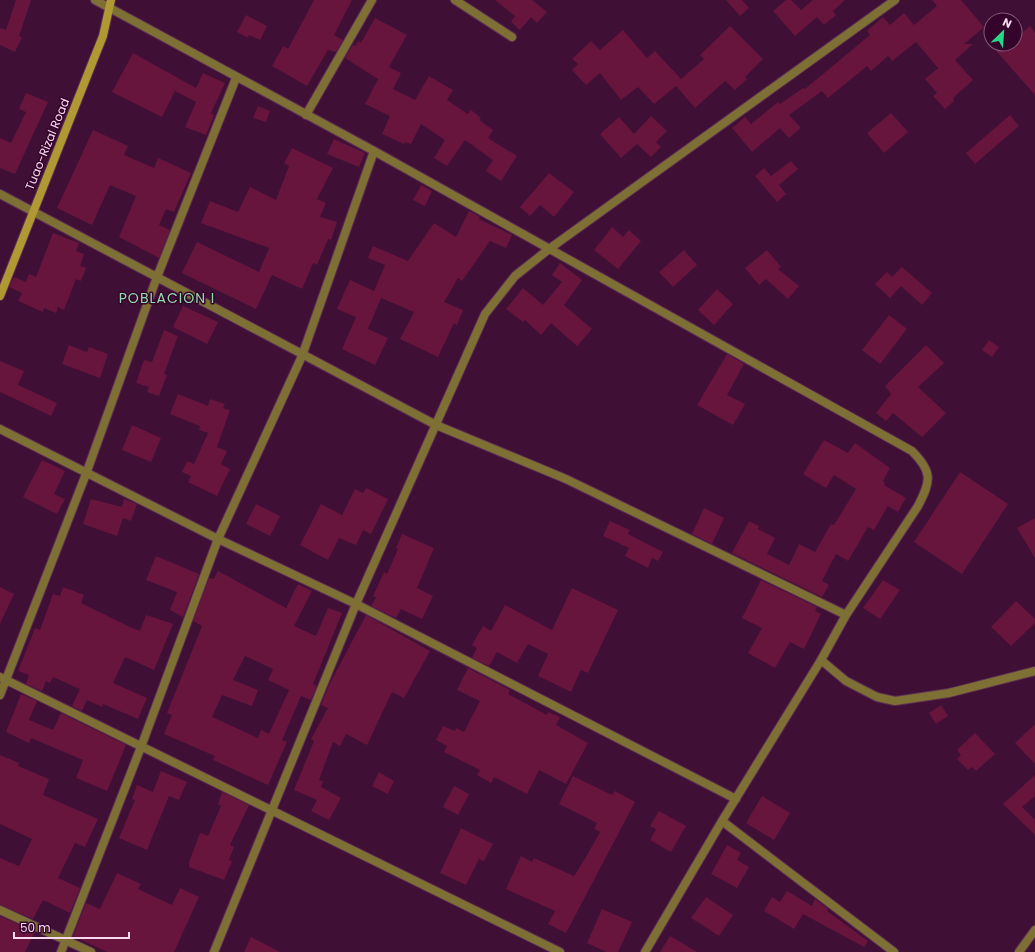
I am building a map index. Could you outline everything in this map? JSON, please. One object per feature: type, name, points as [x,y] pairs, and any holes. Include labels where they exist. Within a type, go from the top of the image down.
[{"type":"main road","name":"Tuao-Rizal Road","points":[[0,296],[32,211],[103,36],[110,4]]},
{"type":"street","points":[[95,0],[110,4],[236,78],[374,151],[912,451],[926,468],[929,478],[928,486],[918,506],[846,616],[645,952]]},
{"type":"street","points":[[306,115],[372,0]]},
{"type":"street","points":[[455,0],[512,37]]},
{"type":"street","points":[[214,952],[274,810],[356,604],[485,314],[515,276],[549,249],[895,0]]},
{"type":"street","points":[[0,695],[3,678],[86,474],[157,277],[236,78]]},
{"type":"street","points":[[61,952],[141,746],[218,539],[302,356],[374,151]]},
{"type":"street","points":[[0,194],[302,356],[436,425],[566,479],[846,616]]},
{"type":"street","points":[[0,429],[86,474],[218,539],[356,604],[736,799]]},
{"type":"street","points":[[821,660],[846,681],[877,697],[895,701],[949,693],[1035,671]]},
{"type":"street","points":[[3,678],[560,952]]},
{"type":"street","points":[[722,821],[894,952]]},
{"type":"street","points":[[0,910],[91,952]]},
{"type":"street","points":[[1019,952],[1035,930]]},
{"type":"building","points":[[16,0],[31,0],[19,36],[22,37],[15,52],[0,45],[0,28],[6,30]]},
{"type":"building","points":[[314,0],[352,0],[334,35],[343,40],[336,52],[328,50],[307,86],[272,66],[283,46],[288,49]]},
{"type":"building","points":[[495,0],[532,0],[547,12],[537,23],[531,17],[520,30],[511,22],[515,16]]},
{"type":"building","points":[[726,0],[742,0],[749,8],[740,16]]},
{"type":"building","points":[[786,0],[791,0],[801,10],[813,0],[845,0],[833,11],[836,15],[824,25],[817,17],[795,36],[773,11]]},
{"type":"building","points":[[932,0],[961,0],[983,26],[983,28],[964,44],[973,44],[955,60],[973,80],[953,98],[954,101],[945,109],[933,96],[937,93],[925,79],[938,68],[916,42],[892,61],[888,56],[871,71],[867,66],[828,98],[822,91],[789,115],[801,128],[789,138],[780,128],[752,152],[732,128],[745,117],[751,124],[778,102],[780,104],[803,88],[805,89],[870,35],[867,31],[883,17],[890,25],[904,13],[914,25],[937,6]]},
{"type":"building","points":[[246,15],[267,26],[260,40],[249,35],[248,38],[237,32]]},
{"type":"building","points":[[375,18],[407,35],[389,67],[401,73],[393,89],[415,100],[429,76],[453,90],[447,100],[468,114],[471,110],[481,118],[479,120],[493,130],[488,138],[517,156],[501,181],[486,171],[493,160],[465,140],[447,166],[434,158],[445,140],[421,124],[411,144],[405,142],[404,144],[382,134],[390,116],[365,104],[378,79],[345,58],[353,45],[355,46],[358,41],[361,43]]},
{"type":"building","points":[[730,26],[763,59],[745,77],[747,79],[735,90],[725,81],[695,108],[676,86],[654,104],[638,87],[621,100],[600,73],[586,85],[572,70],[578,64],[572,59],[591,41],[600,50],[623,30],[647,58],[655,51],[681,79],[704,59],[700,55]]},
{"type":"building","points":[[1030,26],[1035,33],[1035,95],[997,52],[1023,52],[1023,32]]},
{"type":"building","points":[[133,53],[196,88],[203,73],[225,83],[211,113],[214,115],[206,135],[185,127],[196,102],[175,91],[162,117],[112,92]]},
{"type":"building","points":[[26,93],[48,102],[15,174],[0,168],[0,138],[11,143],[26,112],[19,109]]},
{"type":"building","points":[[258,106],[270,111],[266,122],[253,118]]},
{"type":"building","points":[[891,113],[908,132],[884,153],[867,133]]},
{"type":"building","points":[[1010,115],[1019,126],[975,164],[966,153]]},
{"type":"building","points":[[651,116],[667,131],[656,142],[661,147],[651,157],[637,144],[621,158],[600,134],[619,117],[634,134]]},
{"type":"building","points":[[93,130],[128,146],[124,155],[154,168],[158,158],[191,173],[174,212],[166,209],[159,225],[170,230],[159,258],[119,237],[136,196],[110,185],[92,225],[57,208]]},
{"type":"building","points":[[334,139],[365,153],[359,167],[327,154]]},
{"type":"building","points":[[292,148],[333,168],[317,199],[326,203],[320,217],[337,222],[331,240],[328,239],[317,265],[313,263],[302,289],[272,275],[256,309],[182,273],[197,242],[259,272],[269,248],[201,223],[210,201],[238,212],[250,187],[276,200],[289,166],[284,163]]},
{"type":"building","points":[[791,161],[798,169],[779,185],[786,194],[777,202],[755,176],[764,168],[771,176]]},
{"type":"building","points":[[549,173],[574,192],[554,217],[540,205],[530,216],[520,207]]},
{"type":"building","points":[[421,185],[432,191],[425,206],[413,200]]},
{"type":"building","points":[[469,211],[480,217],[479,219],[512,235],[506,248],[490,241],[462,281],[458,278],[444,302],[463,310],[457,325],[454,323],[438,357],[400,339],[414,312],[381,298],[368,329],[388,338],[375,365],[342,349],[356,317],[337,309],[350,280],[374,291],[385,265],[368,258],[373,246],[408,261],[434,223],[456,237]]},
{"type":"building","points":[[612,227],[623,237],[629,230],[641,241],[618,269],[594,250]]},
{"type":"building","points":[[53,233],[79,243],[76,251],[84,254],[80,266],[86,268],[81,281],[76,279],[64,310],[58,307],[56,313],[44,308],[43,312],[18,301],[22,293],[9,287],[14,277],[26,282],[29,274],[36,277]]},
{"type":"building","points":[[684,250],[697,265],[673,287],[659,272]]},
{"type":"building","points":[[767,250],[781,267],[778,269],[799,286],[788,299],[766,279],[759,285],[745,268]]},
{"type":"building","points":[[560,263],[582,280],[564,305],[592,329],[577,346],[551,323],[541,335],[525,320],[523,322],[506,309],[523,288],[543,305],[562,282],[552,275]]},
{"type":"building","points":[[902,267],[932,293],[922,305],[901,286],[890,298],[875,284],[887,272],[892,277]]},
{"type":"building","points":[[717,289],[733,304],[714,325],[698,310]]},
{"type":"building","points":[[183,306],[218,322],[207,344],[173,327]]},
{"type":"building","points":[[889,315],[907,329],[880,364],[862,350]]},
{"type":"building","points":[[164,330],[178,336],[164,374],[167,375],[159,396],[147,392],[149,387],[136,383],[144,360],[152,362]]},
{"type":"building","points":[[989,340],[999,347],[992,357],[982,350]]},
{"type":"building","points":[[69,345],[87,352],[89,347],[108,354],[100,378],[62,364]]},
{"type":"building","points":[[926,345],[944,363],[918,387],[946,413],[922,437],[893,413],[886,421],[876,413],[891,394],[885,386]]},
{"type":"building","points":[[727,354],[744,364],[727,395],[745,404],[733,425],[697,405]]},
{"type":"building","points":[[0,361],[24,371],[18,385],[57,403],[51,416],[0,392]]},
{"type":"building","points":[[178,394],[208,406],[210,399],[225,404],[223,408],[230,410],[217,447],[227,451],[221,464],[230,469],[217,496],[188,482],[191,476],[182,472],[187,461],[194,464],[208,433],[199,430],[200,426],[170,414]]},
{"type":"building","points":[[132,425],[161,438],[151,462],[122,450]]},
{"type":"building","points":[[824,440],[848,453],[855,443],[890,468],[883,481],[885,483],[884,485],[906,498],[898,512],[888,506],[874,530],[868,527],[848,561],[836,554],[822,581],[829,585],[822,597],[732,553],[749,521],[759,526],[758,529],[775,538],[767,554],[789,565],[799,544],[815,552],[831,524],[834,525],[856,489],[834,475],[826,488],[803,474]]},
{"type":"building","points":[[42,460],[65,471],[54,494],[65,499],[57,514],[23,497]]},
{"type":"building","points":[[960,472],[1008,504],[962,574],[914,542]]},
{"type":"building","points":[[366,488],[388,499],[371,534],[363,530],[356,545],[339,538],[328,560],[300,545],[321,504],[342,515],[355,489],[363,493]]},
{"type":"building","points":[[91,499],[122,507],[124,499],[137,504],[131,521],[123,518],[117,536],[83,524]]},
{"type":"building","points":[[256,504],[280,516],[270,536],[246,524]]},
{"type":"building","points":[[704,508],[724,518],[712,544],[692,534]]},
{"type":"building","points":[[1035,518],[1035,558],[1017,528]]},
{"type":"building","points":[[610,521],[630,530],[628,534],[663,552],[658,561],[652,558],[648,568],[625,556],[629,548],[603,536]]},
{"type":"building","points":[[402,534],[434,548],[417,588],[433,596],[422,619],[401,609],[396,618],[371,606],[376,597],[373,596],[384,572],[387,574],[398,549],[396,548]]},
{"type":"building","points":[[156,556],[199,574],[183,617],[170,610],[177,592],[146,580]]},
{"type":"building","points":[[218,571],[286,608],[298,584],[312,591],[294,626],[316,636],[328,608],[342,613],[313,684],[317,686],[311,700],[301,696],[282,740],[287,742],[268,785],[213,760],[215,756],[164,734],[172,715],[167,713],[202,626],[193,621],[209,578],[214,579]],"holes":[[[245,656],[273,669],[268,680],[289,690],[269,734],[261,730],[258,738],[212,717],[222,695],[252,706],[258,690],[233,680]]]},
{"type":"building","points":[[761,580],[817,607],[815,611],[821,614],[804,649],[790,642],[775,668],[748,653],[762,628],[742,618]]},
{"type":"building","points":[[883,580],[900,590],[880,619],[863,608]]},
{"type":"building","points":[[0,587],[14,594],[0,624]]},
{"type":"building","points":[[63,587],[84,595],[81,603],[140,631],[146,615],[173,624],[154,670],[125,657],[113,683],[147,698],[138,719],[103,704],[102,707],[87,700],[82,711],[72,706],[80,689],[53,677],[50,683],[46,681],[42,691],[26,684],[29,675],[18,671],[35,628],[40,630],[53,594],[60,596]]},
{"type":"building","points":[[572,588],[618,610],[588,673],[581,670],[571,692],[538,676],[548,654],[528,644],[517,663],[497,652],[489,666],[472,658],[477,648],[472,645],[483,626],[491,631],[505,605],[552,630]]},
{"type":"building","points":[[1016,601],[1035,619],[1035,623],[1011,646],[991,627]]},
{"type":"building","points":[[366,615],[430,651],[404,698],[392,692],[367,745],[346,734],[340,746],[333,742],[319,780],[323,781],[321,787],[341,798],[329,820],[311,811],[317,800],[294,790],[314,741],[311,739],[328,708],[321,705],[330,683]]},
{"type":"building","points":[[468,668],[510,690],[508,694],[547,715],[548,712],[560,717],[556,725],[588,743],[566,784],[539,770],[527,794],[494,777],[491,783],[477,775],[480,770],[444,752],[447,746],[436,740],[443,726],[455,731],[456,728],[464,732],[480,701],[457,690]]},
{"type":"building","points":[[21,694],[37,701],[29,720],[53,730],[61,713],[126,745],[107,791],[76,778],[83,760],[31,738],[29,743],[6,732]]},
{"type":"building","points":[[941,705],[948,716],[936,724],[929,713]]},
{"type":"building","points":[[1035,724],[1035,764],[1015,743]]},
{"type":"building","points":[[975,733],[995,754],[976,771],[972,767],[968,770],[957,759],[961,755],[957,750]]},
{"type":"building","points":[[0,755],[19,763],[18,766],[49,779],[43,795],[98,819],[85,847],[75,843],[58,878],[80,888],[70,913],[43,900],[33,919],[0,905],[0,858],[19,866],[32,839],[0,824]]},
{"type":"building","points":[[161,771],[187,782],[179,800],[169,796],[147,850],[119,838],[135,800],[132,799],[137,785],[153,792]]},
{"type":"building","points":[[379,772],[394,781],[388,794],[372,786]]},
{"type":"building","points":[[1035,775],[1035,796],[1022,807],[1035,820],[1035,835],[1003,804]]},
{"type":"building","points":[[573,776],[612,795],[615,791],[635,802],[566,933],[548,924],[555,911],[506,889],[521,856],[532,862],[534,858],[574,876],[583,862],[600,832],[594,829],[597,823],[559,804]]},
{"type":"building","points":[[454,786],[469,794],[458,815],[443,807]]},
{"type":"building","points":[[222,792],[249,805],[230,845],[234,847],[229,860],[232,861],[224,880],[189,867],[189,862],[200,833],[208,836],[221,806],[218,804]]},
{"type":"building","points":[[762,796],[790,813],[774,840],[746,823]]},
{"type":"building","points":[[659,811],[686,826],[671,852],[650,840],[656,829],[650,826]]},
{"type":"building","points":[[461,828],[493,844],[484,861],[479,859],[466,885],[440,873]]},
{"type":"building","points":[[727,845],[741,853],[737,860],[749,867],[737,888],[711,874]]},
{"type":"building","points":[[117,873],[141,884],[138,889],[172,905],[180,888],[199,897],[174,952],[107,952],[73,936],[86,903],[100,909]]},
{"type":"building","points":[[787,891],[812,906],[815,899],[828,909],[827,911],[868,941],[864,947],[803,914],[794,929],[764,911],[772,897],[780,902]]},
{"type":"building","points":[[706,897],[733,915],[719,936],[691,918]]},
{"type":"building","points":[[602,909],[632,922],[618,952],[606,952],[587,943]]},
{"type":"building","points":[[0,916],[35,932],[25,952],[0,952]]},
{"type":"building","points":[[670,936],[697,952],[660,952]]},
{"type":"building","points":[[251,937],[280,952],[244,952]]},
{"type":"district","name":"POBLACION I","points":[[167,298]]}]
